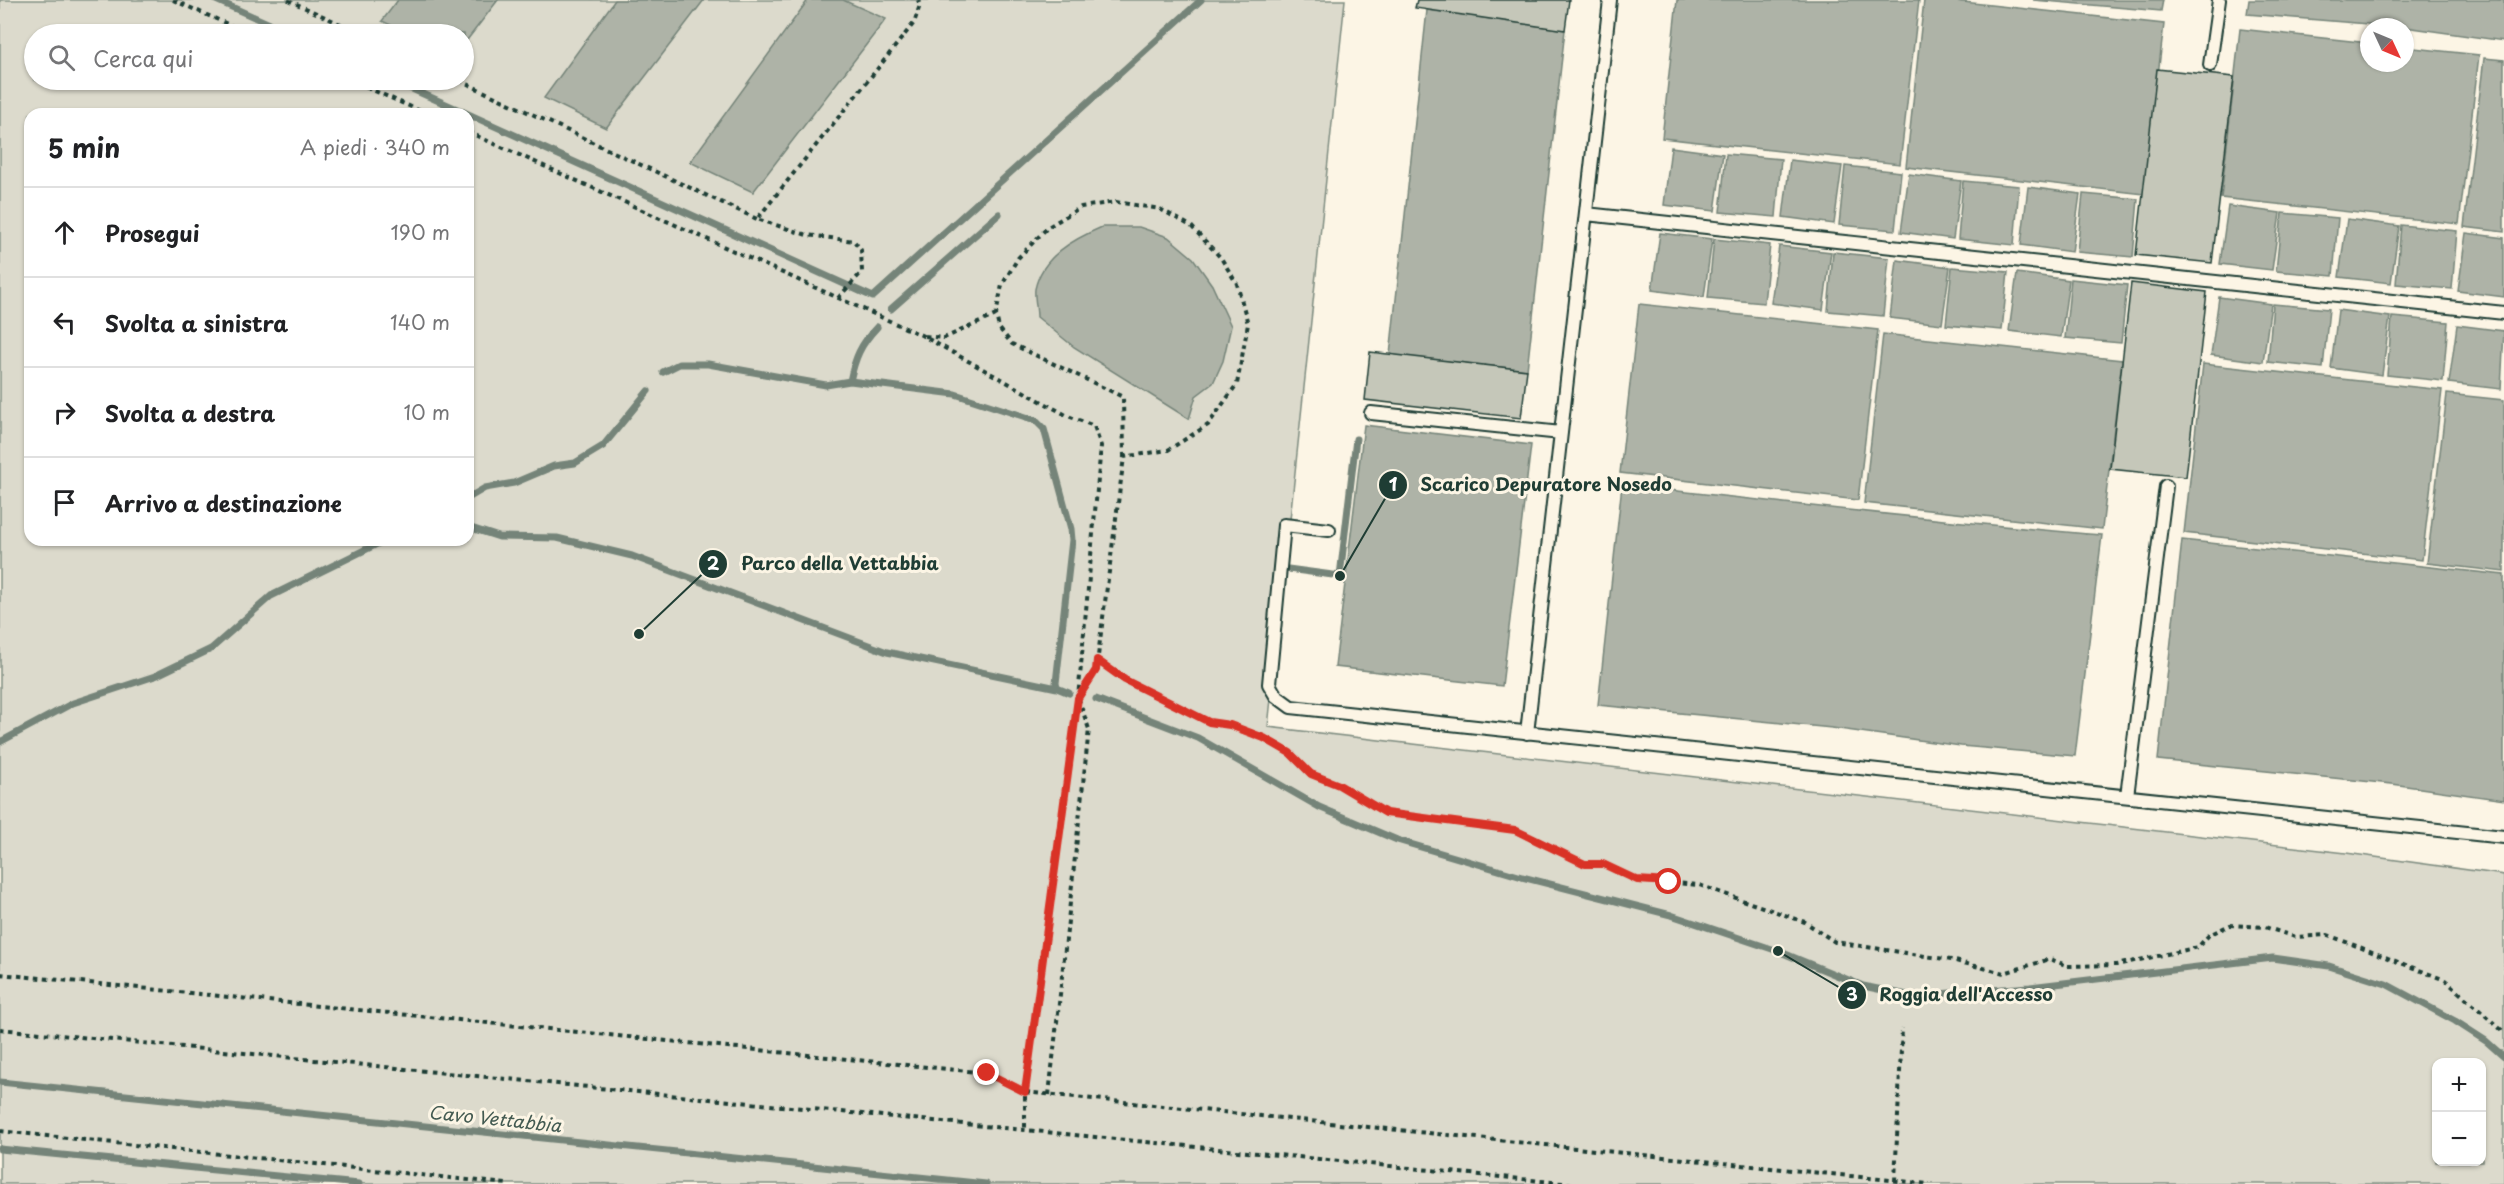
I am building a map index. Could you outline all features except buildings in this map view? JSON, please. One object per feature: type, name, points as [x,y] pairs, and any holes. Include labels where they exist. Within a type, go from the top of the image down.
[{"type":"lane","points":[[1527,733],[1610,0]]},
{"type":"lane","points":[[2211,65],[2219,0]]},
{"type":"lane","points":[[1586,214],[2504,313]]},
{"type":"lane","points":[[1371,413],[1561,433]]},
{"type":"lane","points":[[2127,796],[2166,486]]},
{"type":"lane","points":[[1329,530],[1284,525],[1268,669],[1269,684],[1276,696],[1291,708],[2504,837]]},
{"type":"path","points":[[173,0],[227,24]]},
{"type":"path","points":[[288,0],[340,24]]},
{"type":"path","points":[[756,219],[914,23],[920,5],[918,0]]},
{"type":"path","points":[[474,87],[756,219],[807,235],[854,241],[861,250],[862,272],[838,298]]},
{"type":"path","points":[[373,90],[413,108]]},
{"type":"path","points":[[474,135],[921,335],[1068,416],[1094,426],[1101,446],[1078,698],[1025,1092],[1024,1128]]},
{"type":"path","points":[[1078,698],[1096,670],[1124,457],[1123,398],[1012,344],[999,328],[996,315],[1002,285],[1018,258],[1048,227],[1081,207],[1116,202],[1160,209],[1191,226],[1221,258],[1237,284],[1248,324],[1237,384],[1208,425],[1168,450],[1124,457]]},
{"type":"path","points":[[921,335],[945,338],[996,315]]},
{"type":"path","points":[[1097,660],[1125,680],[1209,722],[1230,725],[1264,738],[1290,753],[1311,774],[1339,785],[1386,813],[1515,830],[1585,864],[1603,864],[1637,880],[1699,885],[1805,922],[1835,942],[1940,958],[2004,974],[2050,959],[2068,966],[2116,965],[2181,951],[2198,947],[2209,935],[2230,925],[2265,927],[2295,937],[2328,935],[2445,980],[2504,1032]]},
{"type":"path","points":[[1049,1095],[1089,729],[1078,698]]},
{"type":"path","points":[[0,974],[987,1073],[1025,1092],[1049,1095],[1929,1184]]},
{"type":"path","points":[[1895,1180],[1902,1028]]},
{"type":"path","points":[[0,1029],[1024,1128],[1572,1184]]},
{"type":"path","points":[[0,1131],[507,1184]]},
{"type":"shaded area","points":[[0,0],[1345,0],[1268,727],[2346,853],[2504,875],[2504,1184],[0,1184]]},
{"type":"shaded area","points":[[398,0],[498,0],[474,31],[474,24],[388,24],[382,21]]},
{"type":"shaded area","points":[[615,0],[704,0],[606,128],[544,98]]},
{"type":"shaded area","points":[[808,0],[843,0],[886,19],[753,192],[690,162]]},
{"type":"shaded area","points":[[1677,0],[1919,0],[1900,164],[1662,138]]},
{"type":"shaded area","points":[[1924,0],[1945,0],[2164,24],[2144,194],[1906,167]]},
{"type":"shaded area","points":[[2033,0],[2163,0],[2161,11]]},
{"type":"shaded area","points":[[2249,0],[2504,0],[2504,41],[2414,28],[2414,18],[2360,18],[2360,23],[2247,14]]},
{"type":"shaded area","points":[[1427,10],[1565,30],[1527,370],[1390,355]]},
{"type":"shaded area","points":[[2240,29],[2360,42],[2360,72],[2414,72],[2414,48],[2479,55],[2459,224],[2221,198]]},
{"type":"shaded area","points":[[2484,58],[2504,60],[2504,232],[2464,227]]},
{"type":"shaded area","points":[[1671,147],[1723,154],[1715,211],[1664,205]]},
{"type":"shaded area","points":[[1726,154],[1781,159],[1776,217],[1720,212]]},
{"type":"shaded area","points":[[1790,160],[1842,166],[1834,224],[1783,217]]},
{"type":"shaded area","points":[[1845,166],[1901,172],[1895,230],[1839,225]]},
{"type":"shaded area","points":[[1909,174],[1961,181],[1953,239],[1901,232]]},
{"type":"shaded area","points":[[1963,181],[2019,186],[2014,245],[1958,239]]},
{"type":"shaded area","points":[[2028,187],[2080,194],[2072,252],[2021,245]]},
{"type":"shaded area","points":[[2083,194],[2138,199],[2133,257],[2077,252]]},
{"type":"shaded area","points":[[2228,206],[2280,213],[2272,270],[2220,264]]},
{"type":"shaded area","points":[[2282,213],[2338,218],[2333,276],[2276,271]]},
{"type":"shaded area","points":[[2347,219],[2399,226],[2391,283],[2339,277]]},
{"type":"shaded area","points":[[2401,225],[2457,231],[2452,289],[2396,284]]},
{"type":"shaded area","points":[[1102,227],[1139,227],[1168,237],[1193,258],[1212,285],[1231,326],[1223,361],[1213,383],[1196,396],[1189,419],[1074,347],[1037,317],[1035,289],[1044,267],[1070,243]]},
{"type":"shaded area","points":[[1660,233],[1712,239],[1704,297],[1652,290]]},
{"type":"shaded area","points":[[2466,233],[2504,238],[2504,297],[2458,291]]},
{"type":"shaded area","points":[[1714,239],[1770,245],[1764,303],[1708,298]]},
{"type":"shaded area","points":[[1779,246],[1831,252],[1823,310],[1771,303]]},
{"type":"shaded area","points":[[1833,252],[1889,258],[1883,316],[1828,311]]},
{"type":"shaded area","points":[[1897,260],[1950,267],[1942,324],[1890,318]]},
{"type":"shaded area","points":[[1952,267],[2008,272],[2002,330],[1946,325]]},
{"type":"shaded area","points":[[2017,273],[2069,280],[2061,337],[2009,331]]},
{"type":"shaded area","points":[[2071,279],[2127,285],[2121,343],[2065,338]]},
{"type":"shaded area","points":[[2219,297],[2271,304],[2263,362],[2211,355]]},
{"type":"shaded area","points":[[1639,304],[1878,330],[1858,500],[1620,473]]},
{"type":"shaded area","points":[[2273,304],[2329,309],[2323,368],[2268,362]]},
{"type":"shaded area","points":[[2338,310],[2390,317],[2382,375],[2331,368]]},
{"type":"shaded area","points":[[2392,317],[2448,322],[2443,381],[2387,375]]},
{"type":"shaded area","points":[[2457,325],[2504,331],[2501,389],[2449,383]]},
{"type":"shaded area","points":[[1883,334],[2122,360],[2102,529],[1864,503]]},
{"type":"shaded area","points":[[2203,364],[2442,390],[2422,560],[2184,533]]},
{"type":"shaded area","points":[[2447,394],[2504,400],[2504,572],[2427,563]]},
{"type":"shaded area","points":[[1364,425],[1531,445],[1502,686],[1335,667]]},
{"type":"shaded area","points":[[1622,485],[2102,535],[2075,756],[1961,746],[1832,728],[1598,705]]},
{"type":"shaded area","points":[[2182,540],[2504,575],[2504,800],[2392,784],[2158,760]]},
{"type":"waterway","points":[[216,0],[270,24]]},
{"type":"waterway","points":[[474,117],[873,297],[1201,0]]},
{"type":"waterway","points":[[414,90],[455,108]]},
{"type":"waterway","points":[[891,309],[999,214]]},
{"type":"waterway","points":[[850,381],[859,352],[877,327]]},
{"type":"waterway","points":[[663,372],[679,364],[708,364],[826,385],[850,381],[955,394],[1035,420],[1044,429],[1071,529],[1072,540],[1056,683],[1057,688],[1069,693]]},
{"type":"waterway","points":[[474,494],[485,488],[514,483],[554,466],[575,463],[603,446],[648,391]]},
{"type":"waterway","points":[[1288,569],[1340,576],[1356,439]]},
{"type":"waterway","points":[[474,529],[499,537],[557,538],[632,556],[887,652],[1057,688]]},
{"type":"waterway","points":[[0,742],[73,703],[155,676],[211,649],[271,596],[373,546]]},
{"type":"waterway","points":[[1096,699],[1198,738],[1319,807],[1397,840],[1522,877],[1671,915],[1778,951],[1863,986],[1912,996],[2030,987],[2273,958],[2329,966],[2386,984],[2455,1021],[2486,1041],[2504,1057]]},
{"type":"waterway","name":"Cavo Vettabbia","points":[[0,1082],[986,1184]]},
{"type":"waterway","points":[[0,1149],[359,1184]]},
{"type":"place","name":"Scarico Depuratore Nosedo","points":[[1340,576]]},
{"type":"place","name":"Parco della Vettabbia","points":[[639,634]]},
{"type":"place","name":"Roggia dell'Accesso","points":[[1778,951]]},
{"type":"route","points":[[987,1073],[1025,1092],[1078,698],[1096,670],[1097,660],[1125,680],[1209,722],[1230,725],[1264,738],[1290,753],[1311,774],[1339,785],[1386,813],[1515,830],[1546,843],[1565,856],[1585,864],[1603,864],[1637,880],[1669,882]]}]
